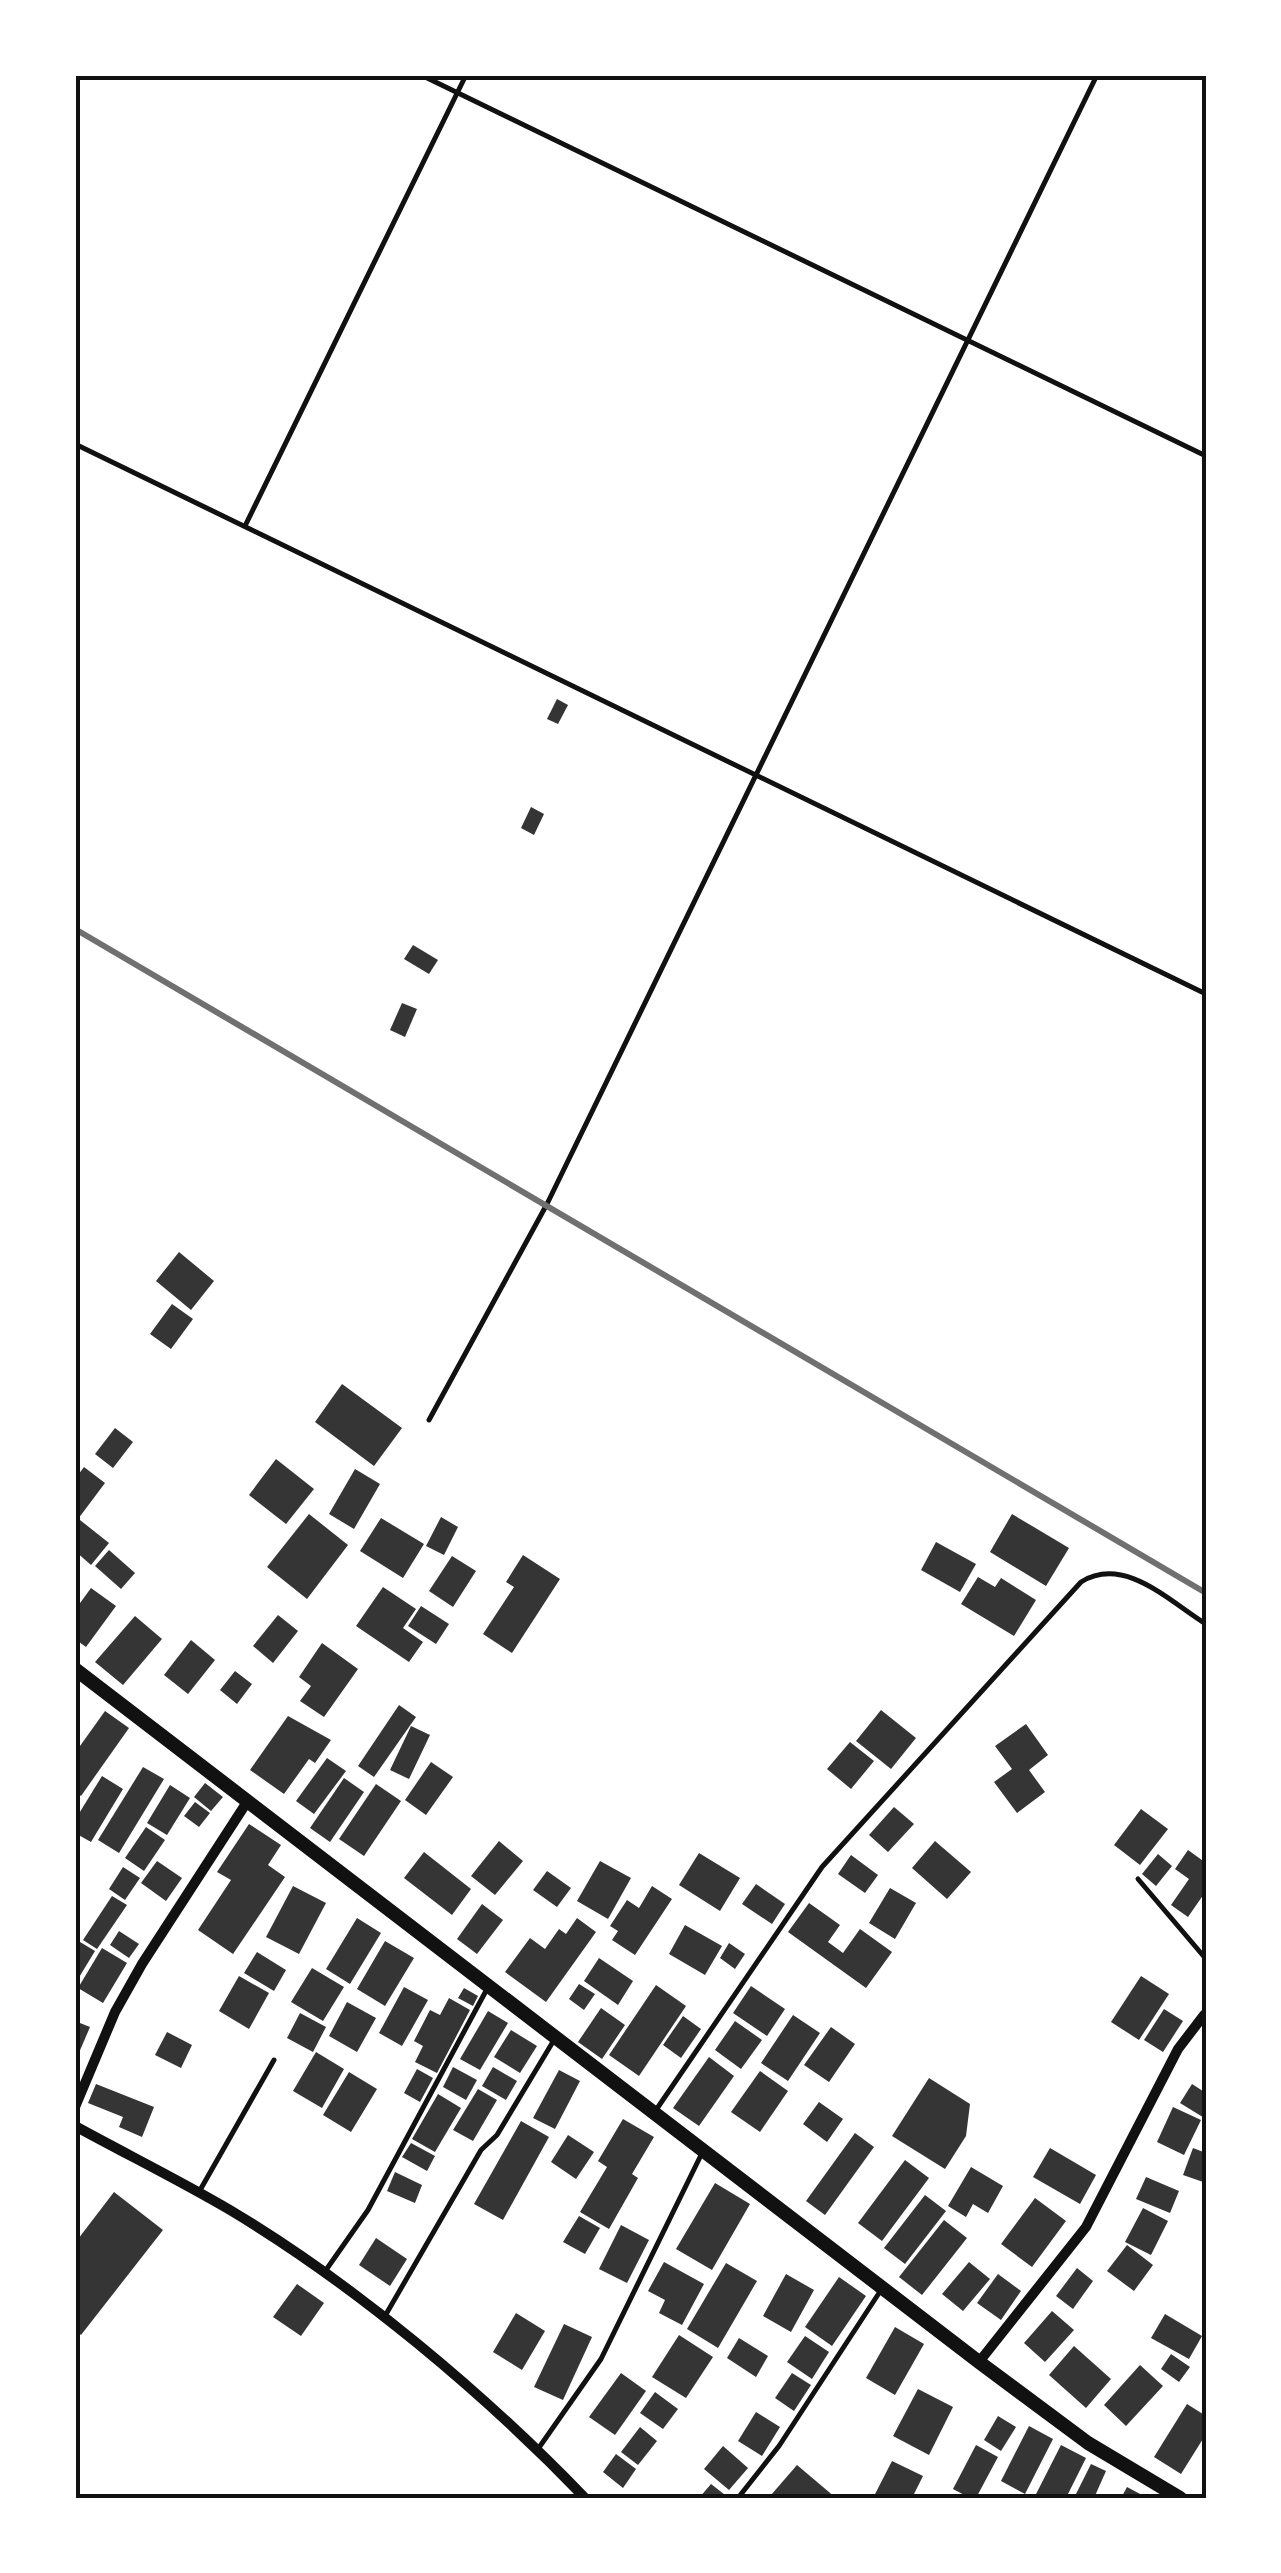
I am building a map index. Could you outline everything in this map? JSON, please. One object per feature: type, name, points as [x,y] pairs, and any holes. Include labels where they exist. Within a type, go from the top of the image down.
[{"type":"street","points":[[75,1669],[978,2362],[1088,2443],[1180,2498]]},
{"type":"street","points":[[75,2106],[116,2012],[142,1964],[246,1802]]},
{"type":"street","points":[[978,2362],[1086,2227],[1178,2049],[1205,2015]]},
{"type":"street","points":[[75,2126],[199,2193],[322,2275],[476,2392],[585,2498]]},
{"type":"lane","points":[[421,75],[1206,456]]},
{"type":"lane","points":[[245,526],[466,75]]},
{"type":"lane","points":[[429,1420],[547,1204],[1097,75]]},
{"type":"lane","points":[[75,444],[1206,994]]},
{"type":"lane","points":[[654,2112],[822,1868],[1080,1582],[1108,1571],[1126,1574],[1206,1624]]},
{"type":"lane","points":[[1138,1879],[1206,1960]]},
{"type":"lane","points":[[322,2275],[368,2210],[488,1987]]},
{"type":"lane","points":[[382,2319],[481,2150],[496,2135],[556,2038]]},
{"type":"lane","points":[[199,2193],[274,2060]]},
{"type":"lane","points":[[538,2449],[601,2358],[704,2149]]},
{"type":"lane","points":[[738,2498],[779,2446],[883,2287]]},
{"type":"building","points":[[557,699],[568,705],[558,724],[547,719]]},
{"type":"building","points":[[531,807],[544,814],[534,835],[521,828]]},
{"type":"building","points":[[413,945],[438,960],[429,974],[404,959]]},
{"type":"building","points":[[402,1003],[417,1009],[405,1037],[390,1030]]},
{"type":"building","points":[[179,1252],[214,1281],[191,1310],[156,1281]]},
{"type":"building","points":[[172,1304],[193,1319],[171,1349],[150,1334]]},
{"type":"building","points":[[342,1384],[402,1428],[374,1466],[315,1422]]},
{"type":"building","points":[[115,1428],[133,1442],[113,1468],[95,1454]]},
{"type":"building","points":[[276,1459],[314,1489],[286,1524],[249,1495]]},
{"type":"building","points":[[84,1467],[105,1483],[75,1523],[75,1479]]},
{"type":"building","points":[[355,1469],[380,1484],[354,1529],[329,1514]]},
{"type":"building","points":[[309,1514],[348,1545],[307,1599],[267,1567]]},
{"type":"building","points":[[1012,1514],[1069,1548],[1046,1586],[990,1552]]},
{"type":"building","points":[[441,1517],[458,1527],[444,1555],[426,1546]]},
{"type":"building","points":[[381,1518],[424,1544],[403,1578],[360,1551]]},
{"type":"building","points":[[80,1520],[109,1543],[91,1565],[75,1551],[75,1525]]},
{"type":"building","points":[[936,1542],[976,1564],[960,1592],[921,1570]]},
{"type":"building","points":[[109,1550],[135,1573],[121,1589],[95,1566]]},
{"type":"building","points":[[523,1555],[560,1579],[512,1653],[483,1634],[514,1587],[506,1582]]},
{"type":"building","points":[[452,1556],[476,1571],[453,1607],[429,1591]]},
{"type":"building","points":[[978,1577],[995,1587],[1001,1578],[1036,1600],[1014,1636],[961,1604]]},
{"type":"building","points":[[383,1587],[416,1609],[403,1628],[423,1642],[409,1662],[356,1626]]},
{"type":"building","points":[[91,1588],[116,1606],[86,1647],[75,1639],[75,1610]]},
{"type":"building","points":[[421,1606],[449,1624],[436,1644],[408,1626]]},
{"type":"building","points":[[278,1615],[298,1631],[273,1663],[253,1646]]},
{"type":"building","points":[[135,1616],[162,1639],[123,1685],[95,1662]]},
{"type":"building","points":[[191,1640],[215,1660],[188,1694],[164,1675]]},
{"type":"building","points":[[322,1643],[358,1669],[324,1717],[300,1701],[311,1686],[299,1677]]},
{"type":"building","points":[[235,1671],[252,1684],[237,1704],[220,1690]]},
{"type":"building","points":[[399,1705],[416,1717],[374,1777],[358,1766]]},
{"type":"building","points":[[881,1710],[916,1738],[891,1769],[856,1741]]},
{"type":"building","points":[[105,1711],[129,1728],[81,1796],[75,1792],[75,1753]]},
{"type":"building","points":[[288,1716],[331,1740],[315,1763],[309,1759],[284,1794],[250,1770]]},
{"type":"building","points":[[1026,1724],[1048,1755],[1029,1770],[1045,1792],[1017,1813],[994,1782],[1012,1769],[995,1746]]},
{"type":"building","points":[[411,1726],[430,1735],[409,1779],[390,1770]]},
{"type":"building","points":[[850,1742],[874,1761],[851,1789],[827,1769]]},
{"type":"building","points":[[327,1758],[346,1771],[314,1814],[296,1801]]},
{"type":"building","points":[[431,1762],[453,1777],[426,1815],[405,1800]]},
{"type":"building","points":[[143,1767],[164,1779],[119,1853],[98,1840]]},
{"type":"building","points":[[102,1776],[123,1789],[91,1842],[75,1833],[75,1820]]},
{"type":"building","points":[[344,1778],[364,1792],[330,1842],[310,1828]]},
{"type":"building","points":[[205,1783],[223,1797],[211,1811],[194,1797]]},
{"type":"building","points":[[376,1784],[401,1801],[364,1856],[339,1839]]},
{"type":"building","points":[[170,1785],[190,1798],[167,1835],[147,1823]]},
{"type":"building","points":[[195,1802],[210,1813],[199,1827],[184,1816]]},
{"type":"building","points":[[894,1807],[914,1824],[888,1852],[869,1835]]},
{"type":"building","points":[[1141,1809],[1168,1829],[1140,1865],[1114,1845]]},
{"type":"building","points":[[249,1824],[281,1845],[268,1865],[285,1877],[233,1954],[198,1930],[231,1880],[217,1872]]},
{"type":"building","points":[[146,1827],[165,1840],[144,1871],[125,1858]]},
{"type":"building","points":[[499,1841],[523,1861],[495,1895],[471,1876]]},
{"type":"building","points":[[935,1841],[971,1872],[947,1899],[912,1868]]},
{"type":"building","points":[[1188,1850],[1206,1863],[1206,1891],[1188,1917],[1171,1905],[1189,1879],[1175,1869]]},
{"type":"building","points":[[424,1852],[471,1889],[452,1915],[404,1878]]},
{"type":"building","points":[[699,1853],[740,1878],[720,1911],[679,1885]]},
{"type":"building","points":[[1158,1854],[1172,1866],[1156,1886],[1142,1874]]},
{"type":"building","points":[[851,1855],[878,1875],[865,1893],[838,1874]]},
{"type":"building","points":[[157,1861],[182,1878],[166,1901],[141,1883]]},
{"type":"building","points":[[600,1861],[631,1878],[608,1919],[577,1901]]},
{"type":"building","points":[[123,1867],[140,1878],[125,1900],[109,1889]]},
{"type":"building","points":[[547,1871],[571,1888],[557,1907],[533,1890]]},
{"type":"building","points":[[756,1884],[785,1904],[772,1924],[742,1904]]},
{"type":"building","points":[[293,1886],[326,1903],[299,1954],[266,1937]]},
{"type":"building","points":[[652,1886],[672,1899],[635,1955],[612,1940],[618,1931],[610,1926],[627,1900],[639,1908]]},
{"type":"building","points":[[890,1888],[916,1903],[895,1939],[869,1923]]},
{"type":"building","points":[[112,1896],[127,1905],[97,1949],[83,1940]]},
{"type":"building","points":[[809,1903],[840,1925],[828,1942],[843,1953],[860,1929],[892,1952],[866,1988],[788,1932]]},
{"type":"building","points":[[482,1904],[503,1920],[477,1954],[457,1939]]},
{"type":"building","points":[[357,1918],[381,1933],[350,1984],[326,1969]]},
{"type":"building","points":[[577,1918],[596,1932],[546,2002],[505,1972],[530,1938],[545,1949],[559,1929],[566,1934]]},
{"type":"building","points":[[685,1925],[722,1946],[705,1975],[669,1954]]},
{"type":"building","points":[[119,1931],[139,1944],[129,1958],[110,1945]]},
{"type":"building","points":[[75,1939],[95,1951],[75,1984]]},
{"type":"building","points":[[385,1941],[414,1958],[385,2006],[357,1989]]},
{"type":"building","points":[[729,1943],[745,1954],[735,1969],[720,1958]]},
{"type":"building","points":[[102,1948],[127,1963],[103,2003],[78,1988]]},
{"type":"building","points":[[257,1952],[286,1970],[274,1991],[244,1973]]},
{"type":"building","points":[[599,1958],[633,1981],[618,2005],[584,1981]]},
{"type":"building","points":[[312,1968],[344,1987],[323,2021],[291,2002]]},
{"type":"building","points":[[239,1976],[269,1993],[249,2029],[219,2011]]},
{"type":"building","points":[[1141,1976],[1169,1994],[1139,2040],[1111,2022]]},
{"type":"building","points":[[579,1984],[595,1994],[584,2010],[569,1999]]},
{"type":"building","points":[[656,1985],[686,2006],[639,2076],[609,2055]]},
{"type":"building","points":[[751,1986],[785,2009],[767,2036],[733,2013]]},
{"type":"building","points":[[404,1987],[428,2000],[402,2046],[379,2033]]},
{"type":"building","points":[[464,1988],[478,1996],[473,2006],[458,1998]]},
{"type":"building","points":[[449,1998],[470,2010],[437,2073],[415,2062],[423,2046],[414,2041],[430,2010],[440,2015]]},
{"type":"building","points":[[347,2002],[376,2018],[357,2052],[329,2036]]},
{"type":"building","points":[[601,2008],[625,2025],[602,2059],[578,2042]]},
{"type":"building","points":[[1164,2009],[1183,2021],[1163,2052],[1144,2040]]},
{"type":"building","points":[[488,2011],[508,2023],[480,2070],[460,2059]]},
{"type":"building","points":[[300,2013],[326,2027],[313,2052],[287,2038]]},
{"type":"building","points":[[793,2015],[820,2033],[788,2081],[761,2063]]},
{"type":"building","points":[[683,2016],[701,2029],[681,2058],[663,2045]]},
{"type":"building","points":[[75,2021],[90,2027],[75,2062]]},
{"type":"building","points":[[735,2021],[762,2040],[741,2069],[715,2050]]},
{"type":"building","points":[[831,2027],[855,2044],[829,2082],[804,2065]]},
{"type":"building","points":[[511,2030],[537,2046],[520,2073],[494,2057]]},
{"type":"building","points":[[167,2032],[192,2045],[181,2068],[155,2055]]},
{"type":"building","points":[[316,2052],[344,2069],[322,2108],[293,2091]]},
{"type":"building","points":[[709,2057],[734,2076],[699,2126],[673,2108]]},
{"type":"building","points":[[453,2067],[477,2080],[466,2100],[443,2087]]},
{"type":"building","points":[[493,2067],[517,2081],[506,2100],[482,2086]]},
{"type":"building","points":[[417,2069],[433,2078],[420,2102],[404,2093]]},
{"type":"building","points":[[559,2070],[580,2081],[555,2129],[533,2118]]},
{"type":"building","points":[[760,2071],[788,2091],[760,2132],[731,2112]]},
{"type":"building","points":[[349,2072],[377,2089],[351,2132],[323,2115]]},
{"type":"building","points":[[929,2078],[970,2104],[966,2136],[945,2169],[892,2136]]},
{"type":"building","points":[[96,2084],[154,2107],[142,2137],[119,2127],[123,2117],[88,2103]]},
{"type":"building","points":[[1192,2084],[1206,2093],[1206,2119],[1180,2103]]},
{"type":"building","points":[[478,2089],[497,2100],[473,2141],[453,2130]]},
{"type":"building","points":[[438,2094],[461,2108],[435,2152],[412,2139]]},
{"type":"building","points":[[819,2102],[843,2119],[827,2142],[803,2124]]},
{"type":"building","points":[[1173,2107],[1201,2120],[1184,2155],[1157,2142]]},
{"type":"building","points":[[623,2119],[654,2137],[632,2174],[638,2178],[609,2229],[580,2212],[607,2167],[598,2161]]},
{"type":"building","points":[[521,2121],[549,2137],[503,2220],[474,2204]]},
{"type":"building","points":[[855,2133],[874,2147],[825,2215],[806,2201]]},
{"type":"building","points":[[568,2135],[594,2152],[576,2179],[551,2162]]},
{"type":"building","points":[[411,2143],[435,2156],[427,2171],[402,2157]]},
{"type":"building","points":[[1050,2148],[1096,2175],[1080,2204],[1033,2177]]},
{"type":"building","points":[[1193,2148],[1206,2153],[1206,2183],[1183,2175]]},
{"type":"building","points":[[905,2160],[929,2178],[882,2241],[858,2223]]},
{"type":"building","points":[[971,2167],[1003,2186],[988,2213],[973,2204],[966,2217],[948,2206]]},
{"type":"building","points":[[395,2172],[422,2185],[415,2203],[387,2191]]},
{"type":"building","points":[[1146,2177],[1179,2191],[1170,2213],[1136,2199]]},
{"type":"building","points":[[715,2183],[750,2204],[712,2270],[676,2249]]},
{"type":"building","points":[[114,2192],[163,2230],[81,2335],[75,2330],[75,2243]]},
{"type":"building","points":[[925,2195],[946,2211],[905,2264],[884,2248]]},
{"type":"building","points":[[1035,2198],[1066,2221],[1032,2267],[1001,2244]]},
{"type":"building","points":[[1143,2208],[1168,2221],[1151,2255],[1125,2242]]},
{"type":"building","points":[[579,2216],[600,2228],[585,2254],[563,2242]]},
{"type":"building","points":[[944,2220],[967,2238],[922,2295],[899,2277]]},
{"type":"building","points":[[621,2225],[649,2240],[627,2283],[599,2269]]},
{"type":"building","points":[[376,2238],[407,2259],[390,2286],[359,2265]]},
{"type":"building","points":[[1127,2245],[1153,2265],[1134,2291],[1107,2271]]},
{"type":"building","points":[[664,2262],[704,2284],[682,2325],[659,2313],[665,2300],[648,2291]]},
{"type":"building","points":[[969,2262],[990,2279],[963,2311],[942,2294]]},
{"type":"building","points":[[726,2263],[757,2281],[718,2348],[687,2329]]},
{"type":"building","points":[[1077,2268],[1093,2281],[1073,2309],[1056,2296]]},
{"type":"building","points":[[786,2274],[814,2290],[791,2332],[763,2316]]},
{"type":"building","points":[[998,2274],[1021,2291],[1001,2320],[977,2303]]},
{"type":"building","points":[[839,2277],[866,2296],[832,2346],[805,2327]]},
{"type":"building","points":[[297,2284],[324,2303],[301,2336],[273,2317]]},
{"type":"building","points":[[1052,2311],[1074,2330],[1045,2362],[1024,2343]]},
{"type":"building","points":[[516,2313],[545,2331],[522,2370],[493,2352]]},
{"type":"building","points":[[1165,2314],[1202,2336],[1189,2359],[1151,2338]]},
{"type":"building","points":[[564,2324],[592,2337],[563,2400],[534,2387]]},
{"type":"building","points":[[895,2327],[924,2344],[895,2395],[866,2378]]},
{"type":"building","points":[[679,2335],[713,2357],[686,2398],[652,2377]]},
{"type":"building","points":[[805,2336],[829,2352],[812,2379],[787,2362]]},
{"type":"building","points":[[739,2338],[768,2356],[756,2377],[727,2358]]},
{"type":"building","points":[[1074,2346],[1111,2379],[1086,2408],[1049,2375]]},
{"type":"building","points":[[1171,2354],[1190,2367],[1179,2382],[1161,2369]]},
{"type":"building","points":[[1140,2365],[1163,2386],[1126,2426],[1104,2405]]},
{"type":"building","points":[[621,2373],[646,2391],[615,2435],[589,2417]]},
{"type":"building","points":[[792,2373],[811,2385],[794,2411],[775,2398]]},
{"type":"building","points":[[918,2389],[953,2407],[929,2455],[893,2436]]},
{"type":"building","points":[[655,2392],[678,2409],[663,2429],[640,2413]]},
{"type":"building","points":[[1187,2404],[1206,2416],[1206,2434],[1181,2474],[1154,2457]]},
{"type":"building","points":[[756,2412],[780,2427],[762,2456],[738,2441]]},
{"type":"building","points":[[998,2416],[1016,2427],[1001,2451],[984,2440]]},
{"type":"building","points":[[1029,2426],[1053,2439],[1025,2494],[1001,2481]]},
{"type":"building","points":[[640,2427],[657,2441],[638,2465],[621,2452]]},
{"type":"building","points":[[976,2445],[998,2457],[976,2498],[970,2498],[953,2489]]},
{"type":"building","points":[[1061,2445],[1086,2458],[1066,2498],[1034,2498]]},
{"type":"building","points":[[723,2446],[748,2468],[729,2490],[704,2469]]},
{"type":"building","points":[[616,2454],[636,2469],[623,2488],[603,2472]]},
{"type":"building","points":[[892,2461],[923,2476],[912,2498],[873,2498]]},
{"type":"building","points":[[1091,2464],[1106,2471],[1094,2498],[1074,2498]]},
{"type":"building","points":[[797,2465],[836,2498],[774,2498],[771,2495]]},
{"type":"building","points":[[711,2484],[729,2498],[699,2498]]},
{"type":"building","points":[[1127,2487],[1142,2495],[1140,2498],[1121,2498]]},
{"type":"railway","points":[[75,929],[1206,1593]]}]
